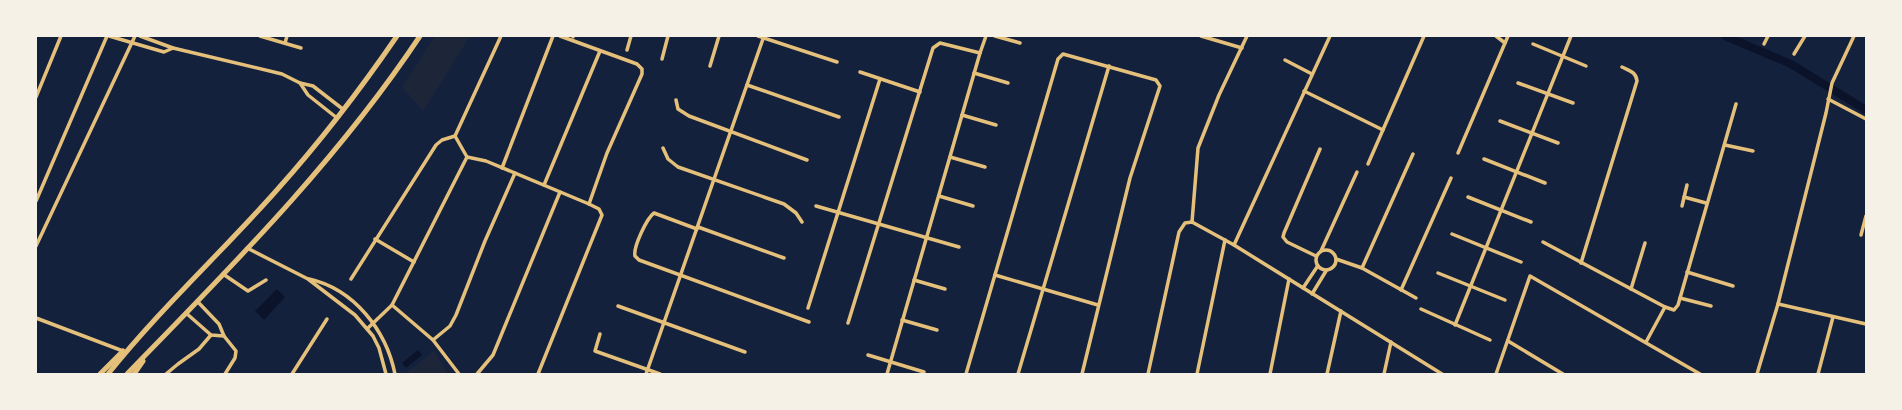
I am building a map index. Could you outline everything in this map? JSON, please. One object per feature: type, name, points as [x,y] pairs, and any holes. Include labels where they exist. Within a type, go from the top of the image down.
[{"type":"main road","points":[[100,374],[134,341],[276,192],[344,110],[397,36]]},
{"type":"main road","points":[[127,374],[223,274],[331,156],[367,110],[420,36]]},
{"type":"main road","points":[[108,374],[134,341]]},
{"type":"main road","points":[[134,374],[152,348]]},
{"type":"street","points":[[36,97],[62,36]]},
{"type":"street","points":[[36,201],[108,36],[164,52],[173,48]]},
{"type":"street","points":[[36,246],[135,36]]},
{"type":"street","points":[[140,36],[173,48],[282,74],[300,83],[313,86],[344,110]]},
{"type":"street","points":[[260,36],[301,48]]},
{"type":"street","points":[[285,43],[287,36]]},
{"type":"street","points":[[351,279],[436,145],[442,140],[455,136],[500,36]]},
{"type":"street","points":[[502,168],[553,36]]},
{"type":"street","points":[[560,36],[637,64],[642,71],[589,204]]},
{"type":"street","points":[[627,50],[631,36]]},
{"type":"street","points":[[662,59],[668,36]]},
{"type":"street","points":[[710,66],[719,36]]},
{"type":"street","points":[[758,36],[837,62]]},
{"type":"street","points":[[887,374],[986,36]]},
{"type":"street","points":[[995,36],[1020,43]]},
{"type":"street","points":[[1201,36],[1242,48]]},
{"type":"street","points":[[1192,222],[1198,148],[1219,95],[1247,36]]},
{"type":"street","points":[[1234,245],[1330,36]]},
{"type":"street","points":[[1368,164],[1424,36]]},
{"type":"street","points":[[1496,36],[1505,43]]},
{"type":"street","points":[[1458,153],[1508,36]]},
{"type":"street","points":[[1455,325],[1571,36]]},
{"type":"street","points":[[1764,44],[1768,36]]},
{"type":"street","points":[[1794,54],[1805,36]]},
{"type":"street","points":[[1757,374],[1778,304],[1832,83],[1854,36]]},
{"type":"street","points":[[646,374],[763,37]]},
{"type":"street","points":[[848,323],[932,51],[935,46],[940,43],[980,53]]},
{"type":"street","points":[[1533,44],[1586,66]]},
{"type":"street","points":[[544,185],[600,51]]},
{"type":"street","points":[[966,374],[1058,59],[1063,54],[1156,80],[1160,86],[1130,178],[1082,374]]},
{"type":"street","points":[[1285,60],[1312,74]]},
{"type":"street","points":[[1018,374],[1109,66]]},
{"type":"street","points":[[1581,263],[1637,81],[1637,76],[1634,73],[1622,67]]},
{"type":"street","points":[[860,72],[880,80],[920,92]]},
{"type":"street","points":[[974,74],[1008,83]]},
{"type":"street","points":[[808,308],[837,212],[880,80]]},
{"type":"street","points":[[300,83],[308,95],[337,118]]},
{"type":"street","points":[[1518,83],[1573,102]]},
{"type":"street","points":[[747,85],[839,116]]},
{"type":"street","points":[[1304,91],[1382,130]]},
{"type":"street","points":[[1829,97],[1866,119]]},
{"type":"street","points":[[676,100],[678,109],[689,116],[807,160]]},
{"type":"street","points":[[1543,242],[1665,307],[1674,310],[1677,307],[1680,298],[1706,203],[1726,145],[1736,104]]},
{"type":"street","points":[[962,115],[996,125]]},
{"type":"street","points":[[1500,121],[1558,143]]},
{"type":"street","points":[[455,136],[467,157],[486,162],[515,173],[589,204],[601,212],[601,219],[538,374]]},
{"type":"street","points":[[1726,145],[1753,151]]},
{"type":"street","points":[[663,148],[672,163],[713,180],[784,204],[796,213],[802,222]]},
{"type":"street","points":[[1316,256],[1287,242],[1283,237],[1320,149]]},
{"type":"street","points":[[1362,268],[1413,154]]},
{"type":"street","points":[[368,328],[392,305],[467,157]]},
{"type":"street","points":[[950,157],[984,167]]},
{"type":"street","points":[[1484,159],[1545,183]]},
{"type":"street","points":[[1304,288],[1317,266],[1316,256],[1320,251],[1357,172]]},
{"type":"street","points":[[433,340],[450,326],[456,315],[485,241],[515,173]]},
{"type":"street","points":[[1401,290],[1451,178]]},
{"type":"street","points":[[1682,206],[1687,185]]},
{"type":"street","points":[[477,374],[493,354],[560,192]]},
{"type":"street","points":[[938,196],[973,206]]},
{"type":"street","points":[[1468,197],[1531,222]]},
{"type":"street","points":[[1684,197],[1706,203]]},
{"type":"street","points":[[816,206],[959,248]]},
{"type":"street","points":[[784,258],[654,213],[650,216],[637,242],[634,252],[638,260],[809,322]]},
{"type":"street","points":[[1861,234],[1866,217]]},
{"type":"street","points":[[1148,374],[1179,232],[1185,223],[1192,222],[1234,245],[1391,342],[1435,372],[1442,374]]},
{"type":"street","points":[[1452,234],[1521,262]]},
{"type":"street","points":[[376,239],[414,262]]},
{"type":"street","points":[[1197,374],[1225,240]]},
{"type":"street","points":[[1631,289],[1645,243]]},
{"type":"street","points":[[247,248],[308,279],[355,316],[368,328],[379,348],[386,374]]},
{"type":"street","points":[[1320,251],[1331,251],[1336,259],[1362,268],[1416,298]]},
{"type":"street","points":[[1312,294],[1326,271],[1333,268],[1336,259]]},
{"type":"street","points":[[1317,266],[1321,270],[1326,271]]},
{"type":"street","points":[[1687,272],[1733,286]]},
{"type":"street","points":[[1438,273],[1506,300]]},
{"type":"street","points":[[223,274],[248,291],[266,280]]},
{"type":"street","points":[[995,275],[1098,305]]},
{"type":"street","points":[[1496,374],[1530,276],[1700,374]]},
{"type":"street","points":[[308,279],[319,281],[345,296],[358,306],[374,323],[387,344],[395,374]]},
{"type":"street","points":[[1270,374],[1289,279]]},
{"type":"street","points":[[914,280],[945,289]]},
{"type":"street","points":[[1680,298],[1711,306]]},
{"type":"street","points":[[197,301],[219,324],[224,336],[236,351],[235,358],[225,374]]},
{"type":"street","points":[[1778,304],[1866,324]]},
{"type":"street","points":[[392,305],[433,340],[458,374]]},
{"type":"street","points":[[618,306],[745,352]]},
{"type":"street","points":[[1646,342],[1665,307]]},
{"type":"street","points":[[1421,309],[1490,340]]},
{"type":"street","points":[[1327,374],[1341,311]]},
{"type":"street","points":[[186,313],[211,335],[224,336]]},
{"type":"street","points":[[1818,374],[1833,317]]},
{"type":"street","points":[[36,318],[123,351]]},
{"type":"street","points":[[292,374],[327,319]]},
{"type":"street","points":[[902,320],[937,330]]},
{"type":"street","points":[[600,334],[595,351],[660,374]]},
{"type":"street","points":[[166,374],[199,349],[211,335]]},
{"type":"street","points":[[1508,341],[1563,374]]},
{"type":"street","points":[[1384,374],[1391,342]]},
{"type":"street","points":[[868,355],[924,372]]},
{"type":"shaded area","points":[[435,36],[470,36],[423,111],[402,87]]},
{"type":"shaded area","points":[[277,289],[285,297],[264,320],[255,311]]},
{"type":"shaded area","points":[[418,350],[422,355],[406,368],[402,363]]},
{"type":"shaded area","points":[[434,351],[448,374],[405,374]]},
{"type":"waterway","points":[[1725,36],[1791,64],[1866,110]]}]
